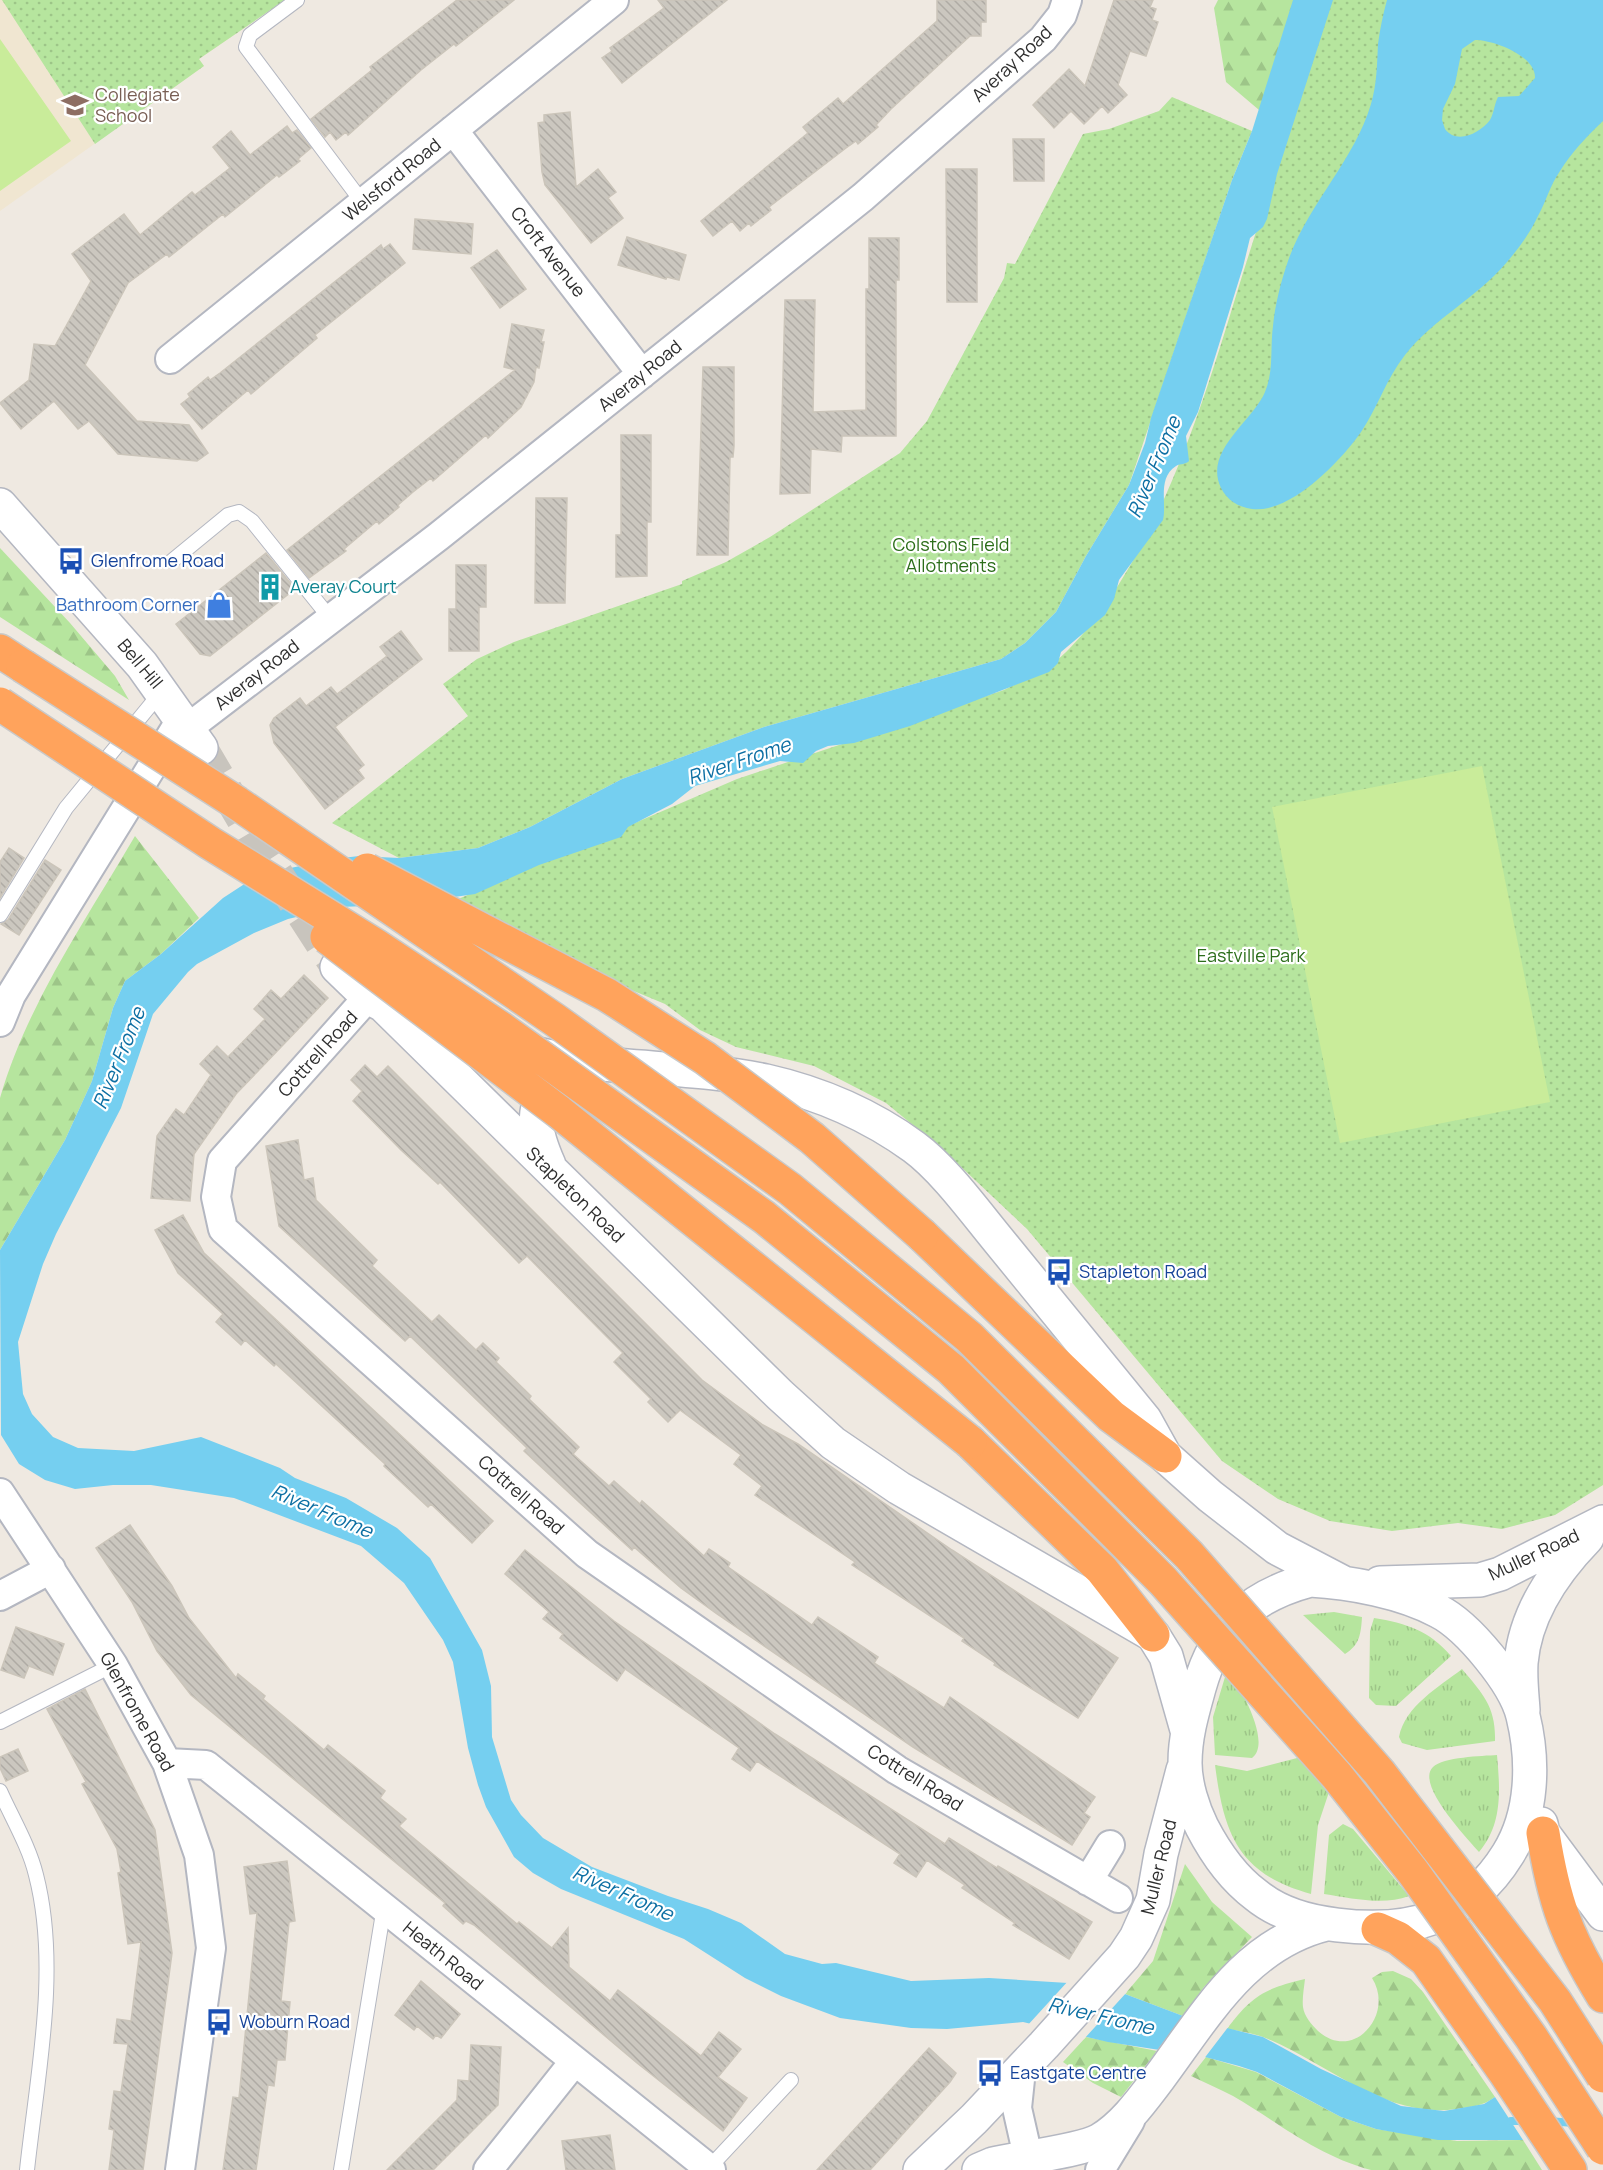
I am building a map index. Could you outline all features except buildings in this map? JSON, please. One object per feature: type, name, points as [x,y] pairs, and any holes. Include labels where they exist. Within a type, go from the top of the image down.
[{"type":"highway","points":[[11,659],[237,803],[555,1020],[790,1189],[969,1337],[1190,1555],[1379,1772],[1555,2001],[1603,2076]]},
{"type":"highway","points":[[0,704],[210,843],[375,945],[499,1027],[764,1217],[951,1369],[1163,1581],[1336,1776],[1413,1872],[1531,2037],[1603,2148]]},
{"type":"highway","points":[[237,803],[607,995],[705,1058],[803,1131],[922,1235],[1111,1416],[1165,1456]]},
{"type":"highway","points":[[210,843],[356,960],[559,1112],[970,1442],[1102,1569],[1153,1635]]},
{"type":"highway","points":[[1544,1833],[1559,1913],[1603,1996]]},
{"type":"highway","points":[[1378,1929],[1398,1938],[1426,1960],[1570,2170]]},
{"type":"main road","name":"Bell Hill","points":[[0,506],[162,690],[190,731]]},
{"type":"main road","name":"Stapleton Road","points":[[337,968],[375,1001],[780,1395],[833,1443],[899,1488],[1153,1635],[1167,1656],[1187,1730]]},
{"type":"main road","points":[[375,1001],[477,1040],[567,1061],[735,1076],[768,1082],[822,1097],[872,1120],[916,1148],[960,1194],[1146,1420],[1165,1456],[1276,1548],[1350,1583],[1437,1610],[1454,1621],[1478,1645],[1504,1679],[1523,1715]]},
{"type":"main road","points":[[552,1172],[536,1137],[537,1105],[551,1080],[567,1061]]},
{"type":"main road","name":"Muller Road","points":[[1350,1583],[1480,1580],[1500,1574],[1602,1523]]},
{"type":"main road","name":"Muller Road","points":[[1530,1783],[1523,1715],[1521,1663],[1531,1620],[1545,1591],[1571,1555],[1602,1523]]},
{"type":"main road","points":[[1350,1583],[1311,1580],[1284,1587],[1251,1605],[1236,1619],[1218,1643],[1205,1668],[1187,1730],[1185,1766],[1198,1818],[1211,1844],[1237,1878],[1257,1897],[1284,1912],[1326,1924],[1378,1929],[1407,1927],[1432,1919],[1463,1902],[1486,1883],[1501,1866],[1522,1825],[1530,1783]]},
{"type":"main road","name":"Muller Road","points":[[920,2170],[1021,2070],[1108,1975],[1136,1938],[1150,1910],[1161,1854],[1185,1766]]},
{"type":"main road","points":[[1530,1783],[1544,1833],[1603,1914]]},
{"type":"main road","points":[[979,2170],[1030,2163],[1099,2140],[1149,2092],[1219,1998],[1261,1954],[1300,1930],[1326,1924]]},
{"type":"street","name":"Welsford Road","points":[[170,359],[614,0]]},
{"type":"street","name":"Averay Road","points":[[190,731],[330,618],[439,536],[863,197],[1048,33],[1062,15],[1067,0]]},
{"type":"street","name":"Croft Avenue","points":[[453,130],[642,374]]},
{"type":"street","points":[[0,1022],[11,995],[190,731]]},
{"type":"street","name":"Cottrell Road","points":[[375,1001],[222,1161],[216,1197],[223,1229],[587,1554],[897,1770],[1118,1898]]},
{"type":"street","name":"Glenfrome Road","points":[[0,1493],[113,1665],[167,1763],[199,1855],[211,1948],[180,2170]]},
{"type":"street","points":[[0,1596],[51,1569]]},
{"type":"street","name":"Heath Road","points":[[167,1763],[206,1765],[709,2169]]},
{"type":"street","points":[[1088,1881],[1110,1845]]},
{"type":"street","points":[[488,2170],[574,2062]]},
{"type":"street","points":[[1021,2070],[1017,2108],[1030,2163]]},
{"type":"street","points":[[1100,2170],[1149,2092]]},
{"type":"lane","points":[[297,0],[250,35],[246,47],[363,203]]},
{"type":"lane","points":[[171,561],[228,515],[239,512],[252,521],[330,618]]},
{"type":"lane","points":[[0,915],[66,808],[162,690]]},
{"type":"lane","points":[[0,1722],[113,1665]]},
{"type":"lane","points":[[0,1791],[36,1873],[47,1928],[45,1998],[27,2170]]},
{"type":"lane","points":[[341,2170],[384,1907]]},
{"type":"lane","points":[[709,2169],[791,2080]]},
{"type":"shaded area","name":"Collegiate School","points":[[0,0],[285,0],[199,59],[204,66],[0,211]]},
{"type":"green space","name":"Collegiate School","points":[[2,0],[285,0],[199,59],[204,66],[95,144]]},
{"type":"green space","points":[[1218,0],[1372,0],[1278,126],[1226,82],[1214,8]]},
{"type":"green space","name":"Eastville Park","points":[[1330,0],[1603,0],[1603,1485],[1555,1515],[1502,1529],[1458,1523],[1392,1531],[1330,1521],[1278,1499],[1222,1461],[1027,1229],[942,1149],[886,1103],[814,1066],[736,1047],[700,1030],[665,1004],[552,957],[456,900],[737,779],[1004,690],[1045,670],[1066,652],[1095,619],[1119,584],[1159,510],[1176,472],[1205,393]]},
{"type":"green space","points":[[0,39],[71,141],[0,191]]},
{"type":"green space","name":"Colstons Field Allotments","points":[[1172,97],[1252,131],[1232,180],[1129,485],[1086,556],[1056,612],[1025,643],[1001,659],[764,727],[622,779],[530,827],[478,848],[399,858],[332,823],[468,716],[443,684],[477,659],[514,642],[682,584],[682,581],[726,562],[770,537],[900,453],[927,421],[1004,278],[1007,263],[1015,264],[1083,134],[1109,129],[1159,111]]},
{"type":"green space","points":[[0,548],[70,623],[115,676],[129,700],[0,617]]},
{"type":"green space","points":[[1482,766],[1550,1102],[1340,1143],[1272,807]]},
{"type":"green space","points":[[135,836],[199,918],[161,954],[125,981],[113,1008],[92,1081],[65,1140],[0,1250],[0,1098],[26,1029],[59,963]]},
{"type":"green space","points":[[1334,1612],[1362,1617],[1359,1638],[1354,1647],[1345,1654],[1303,1615]]},
{"type":"green space","points":[[1374,1618],[1407,1626],[1426,1634],[1451,1656],[1396,1706],[1376,1705],[1369,1698],[1370,1631]]},
{"type":"green space","points":[[1228,1667],[1246,1699],[1256,1727],[1259,1740],[1252,1758],[1215,1755],[1213,1717]]},
{"type":"green space","points":[[1462,1669],[1482,1694],[1491,1710],[1495,1741],[1427,1750],[1402,1743],[1399,1737],[1408,1716],[1424,1698]]},
{"type":"green space","points":[[1332,1749],[1330,1789],[1318,1825],[1311,1894],[1286,1886],[1266,1875],[1251,1863],[1239,1848],[1230,1831],[1224,1811],[1215,1765],[1247,1771]]},
{"type":"green space","points":[[1497,1755],[1499,1793],[1496,1818],[1487,1841],[1479,1852],[1436,1798],[1429,1775],[1433,1767],[1445,1761]]},
{"type":"green space","points":[[1343,1824],[1353,1829],[1409,1896],[1378,1901],[1324,1894],[1329,1835]]},
{"type":"green space","points":[[1185,1864],[1212,1902],[1252,1937],[1204,1987],[1183,2016],[1125,1994],[1153,1961]]},
{"type":"green space","points":[[1393,1971],[1411,1979],[1423,1992],[1495,2097],[1472,2107],[1456,2109],[1429,2110],[1404,2105],[1356,2086],[1263,2037],[1227,2029],[1260,1995],[1305,1979],[1303,2007],[1313,2026],[1332,2039],[1345,2041],[1357,2038],[1375,2019],[1378,1992],[1372,1978],[1382,1972]]},
{"type":"green space","points":[[1086,2037],[1157,2051],[1121,2097],[1093,2083],[1063,2062]]},
{"type":"green space","points":[[1206,2057],[1256,2072],[1341,2117],[1376,2129],[1457,2141],[1523,2140],[1542,2170],[1371,2170],[1351,2164],[1299,2138],[1233,2096],[1191,2076]]},
{"type":"water","name":"River Frome","points":[[1293,0],[1333,0],[1277,174],[1267,219],[1263,227],[1250,238],[1198,412],[1186,436],[1189,461],[1170,471],[1165,484],[1163,520],[1119,580],[1114,599],[1105,615],[1061,652],[1058,663],[1049,672],[910,726],[854,743],[828,746],[816,751],[803,763],[780,761],[695,786],[672,804],[628,827],[621,837],[539,865],[475,894],[399,905],[338,907],[288,919],[254,933],[197,964],[153,1014],[121,1108],[43,1264],[18,1342],[23,1394],[32,1414],[53,1437],[78,1448],[134,1451],[201,1437],[280,1468],[295,1478],[346,1498],[397,1528],[430,1558],[482,1650],[491,1686],[492,1737],[511,1800],[521,1815],[543,1838],[592,1867],[708,1909],[741,1923],[785,1954],[822,1964],[836,1963],[911,1981],[989,1978],[1084,1984],[1117,1991],[1191,2019],[1263,2037],[1321,2069],[1401,2106],[1444,2111],[1484,2104],[1495,2097],[1523,2140],[1438,2140],[1376,2129],[1341,2117],[1257,2072],[1205,2057],[1108,2042],[1023,2022],[947,2029],[911,2028],[840,2018],[781,1996],[745,1978],[684,1939],[561,1889],[533,1873],[514,1857],[486,1807],[478,1785],[468,1748],[453,1662],[443,1640],[404,1583],[361,1546],[234,1498],[151,1485],[113,1485],[75,1489],[45,1480],[19,1464],[1,1435],[0,1250],[65,1140],[92,1081],[113,1008],[125,981],[161,954],[223,898],[246,883],[271,872],[334,859],[359,856],[399,858],[478,848],[530,827],[622,779],[764,727],[1001,659],[1025,643],[1056,612],[1086,556],[1129,485],[1232,180],[1252,131]]},
{"type":"water","points":[[1387,0],[1603,0],[1603,121],[1580,144],[1565,164],[1553,182],[1531,228],[1507,262],[1482,287],[1429,330],[1405,355],[1392,374],[1361,432],[1341,457],[1313,483],[1282,503],[1267,508],[1247,508],[1238,505],[1223,492],[1217,474],[1219,461],[1232,437],[1265,392],[1271,367],[1275,310],[1288,261],[1307,220],[1354,145],[1371,104],[1376,82],[1379,38]],"holes":[[[1475,40],[1503,46],[1521,56],[1529,63],[1535,78],[1519,96],[1498,97],[1486,125],[1475,133],[1462,137],[1456,136],[1445,129],[1442,120],[1443,109],[1455,84],[1462,49]]]},
{"type":"pier","points":[[1069,1980],[1117,1988],[1127,1992],[1084,2039],[1027,2026]]},
{"type":"pier","points":[[1185,2013],[1229,2026],[1203,2060],[1155,2053]]},
{"type":"waterway","points":[[1511,2121],[1527,2121]]},
{"type":"waterway","points":[[1548,2121],[1574,2123]]},
{"type":"tunnel","points":[[201,748],[263,853],[337,967]]},
{"type":"place","name":"Collegiate School","points":[[75,105]]},
{"type":"place","name":"Glenfrome Road","points":[[71,561]]},
{"type":"place","name":"Averay Court","points":[[270,587]]},
{"type":"place","name":"Bathroom Corner","points":[[219,605]]},
{"type":"place","name":"Stapleton Road","points":[[1059,1272]]},
{"type":"place","name":"Woburn Road","points":[[219,2022]]},
{"type":"place","name":"Eastgate Centre","points":[[990,2073]]}]
